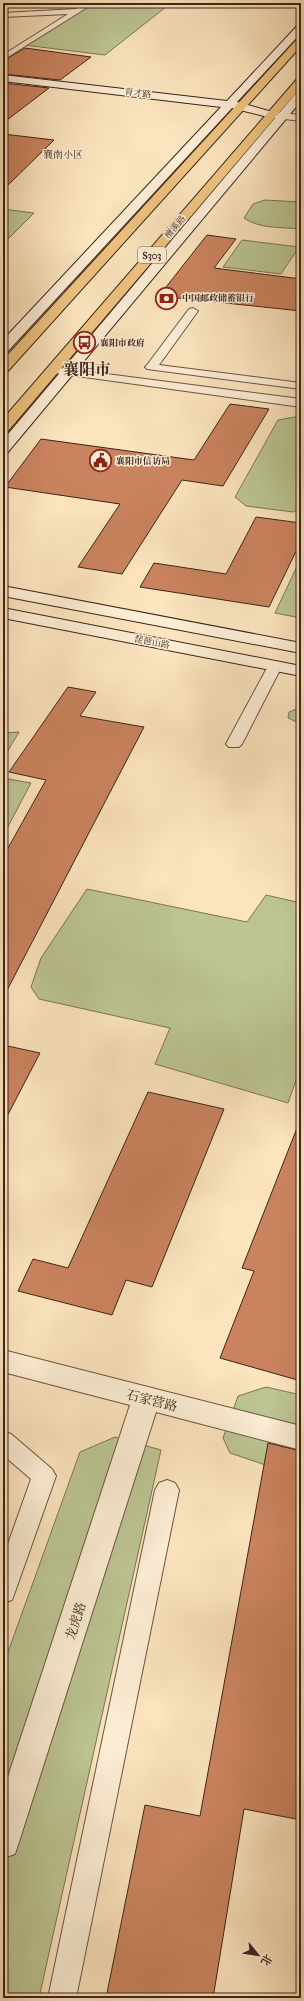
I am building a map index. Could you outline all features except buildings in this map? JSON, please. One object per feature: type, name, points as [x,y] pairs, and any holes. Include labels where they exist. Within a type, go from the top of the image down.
[{"type":"main road","points":[[3,368],[225,117],[301,40]]},
{"type":"main road","name":"檀溪路","points":[[3,428],[52,370],[277,116],[301,81]]},
{"type":"street","points":[[236,105],[301,27]]},
{"type":"street","name":"育才路","points":[[3,78],[236,105],[277,116]]},
{"type":"street","points":[[3,89],[33,92]]},
{"type":"street","points":[[3,449],[277,116],[301,94]]},
{"type":"street","name":"育才路","points":[[203,114],[225,117],[277,116],[301,118]]},
{"type":"street","points":[[3,348],[225,117]]},
{"type":"street","name":"琵琶山路","points":[[3,591],[301,648]]},
{"type":"street","name":"琵琶山路","points":[[3,612],[301,671]]},
{"type":"street","name":"石家营路","points":[[3,1361],[301,1438]]},
{"type":"street","name":"龙虎路","points":[[3,1842],[146,1399]]},
{"type":"lane","points":[[3,58],[90,3]]},
{"type":"lane","points":[[3,15],[78,11]]},
{"type":"lane","points":[[193,311],[151,367],[301,386]]},
{"type":"lane","points":[[52,370],[301,403]]},
{"type":"lane","points":[[234,744],[275,666]]},
{"type":"lane","points":[[3,1441],[44,1476],[3,1592]]},
{"type":"lane","points":[[62,1998],[167,1490]]},
{"type":"green space","points":[[90,3],[171,3],[105,55],[24,45]]},
{"type":"green space","points":[[265,200],[301,202],[301,229],[264,226],[250,222],[244,218],[253,204]]},
{"type":"green space","points":[[3,209],[34,213],[3,244]]},
{"type":"green space","points":[[242,240],[299,247],[281,274],[223,267]]},
{"type":"green space","points":[[301,416],[301,508],[293,512],[246,506],[235,497],[278,420]]},
{"type":"green space","points":[[301,558],[301,618],[275,613]]},
{"type":"green space","points":[[301,707],[301,724],[288,718],[289,712]]},
{"type":"green space","points":[[19,732],[3,759],[3,733]]},
{"type":"green space","points":[[3,778],[31,783],[3,836]]},
{"type":"green space","points":[[87,889],[247,922],[266,895],[301,903],[301,1066],[288,1103],[155,1064],[170,1028],[39,999],[31,987],[41,958]]},
{"type":"green space","points":[[266,1387],[301,1395],[301,1477],[230,1453],[223,1438],[238,1396]]},
{"type":"green space","points":[[115,1437],[161,1450],[39,1998],[3,1998],[3,1666],[80,1452]]},
{"type":"place","name":"中国邮政储蓄银行","points":[[167,298]]},
{"type":"place","name":"襄阳市政府","points":[[84,343]]},
{"type":"place","name":"襄阳市信访局","points":[[100,461]]},
{"type":"district","name":"襄南小区","points":[[63,154]]},
{"type":"district","name":"襄阳市","points":[[87,369]]}]
